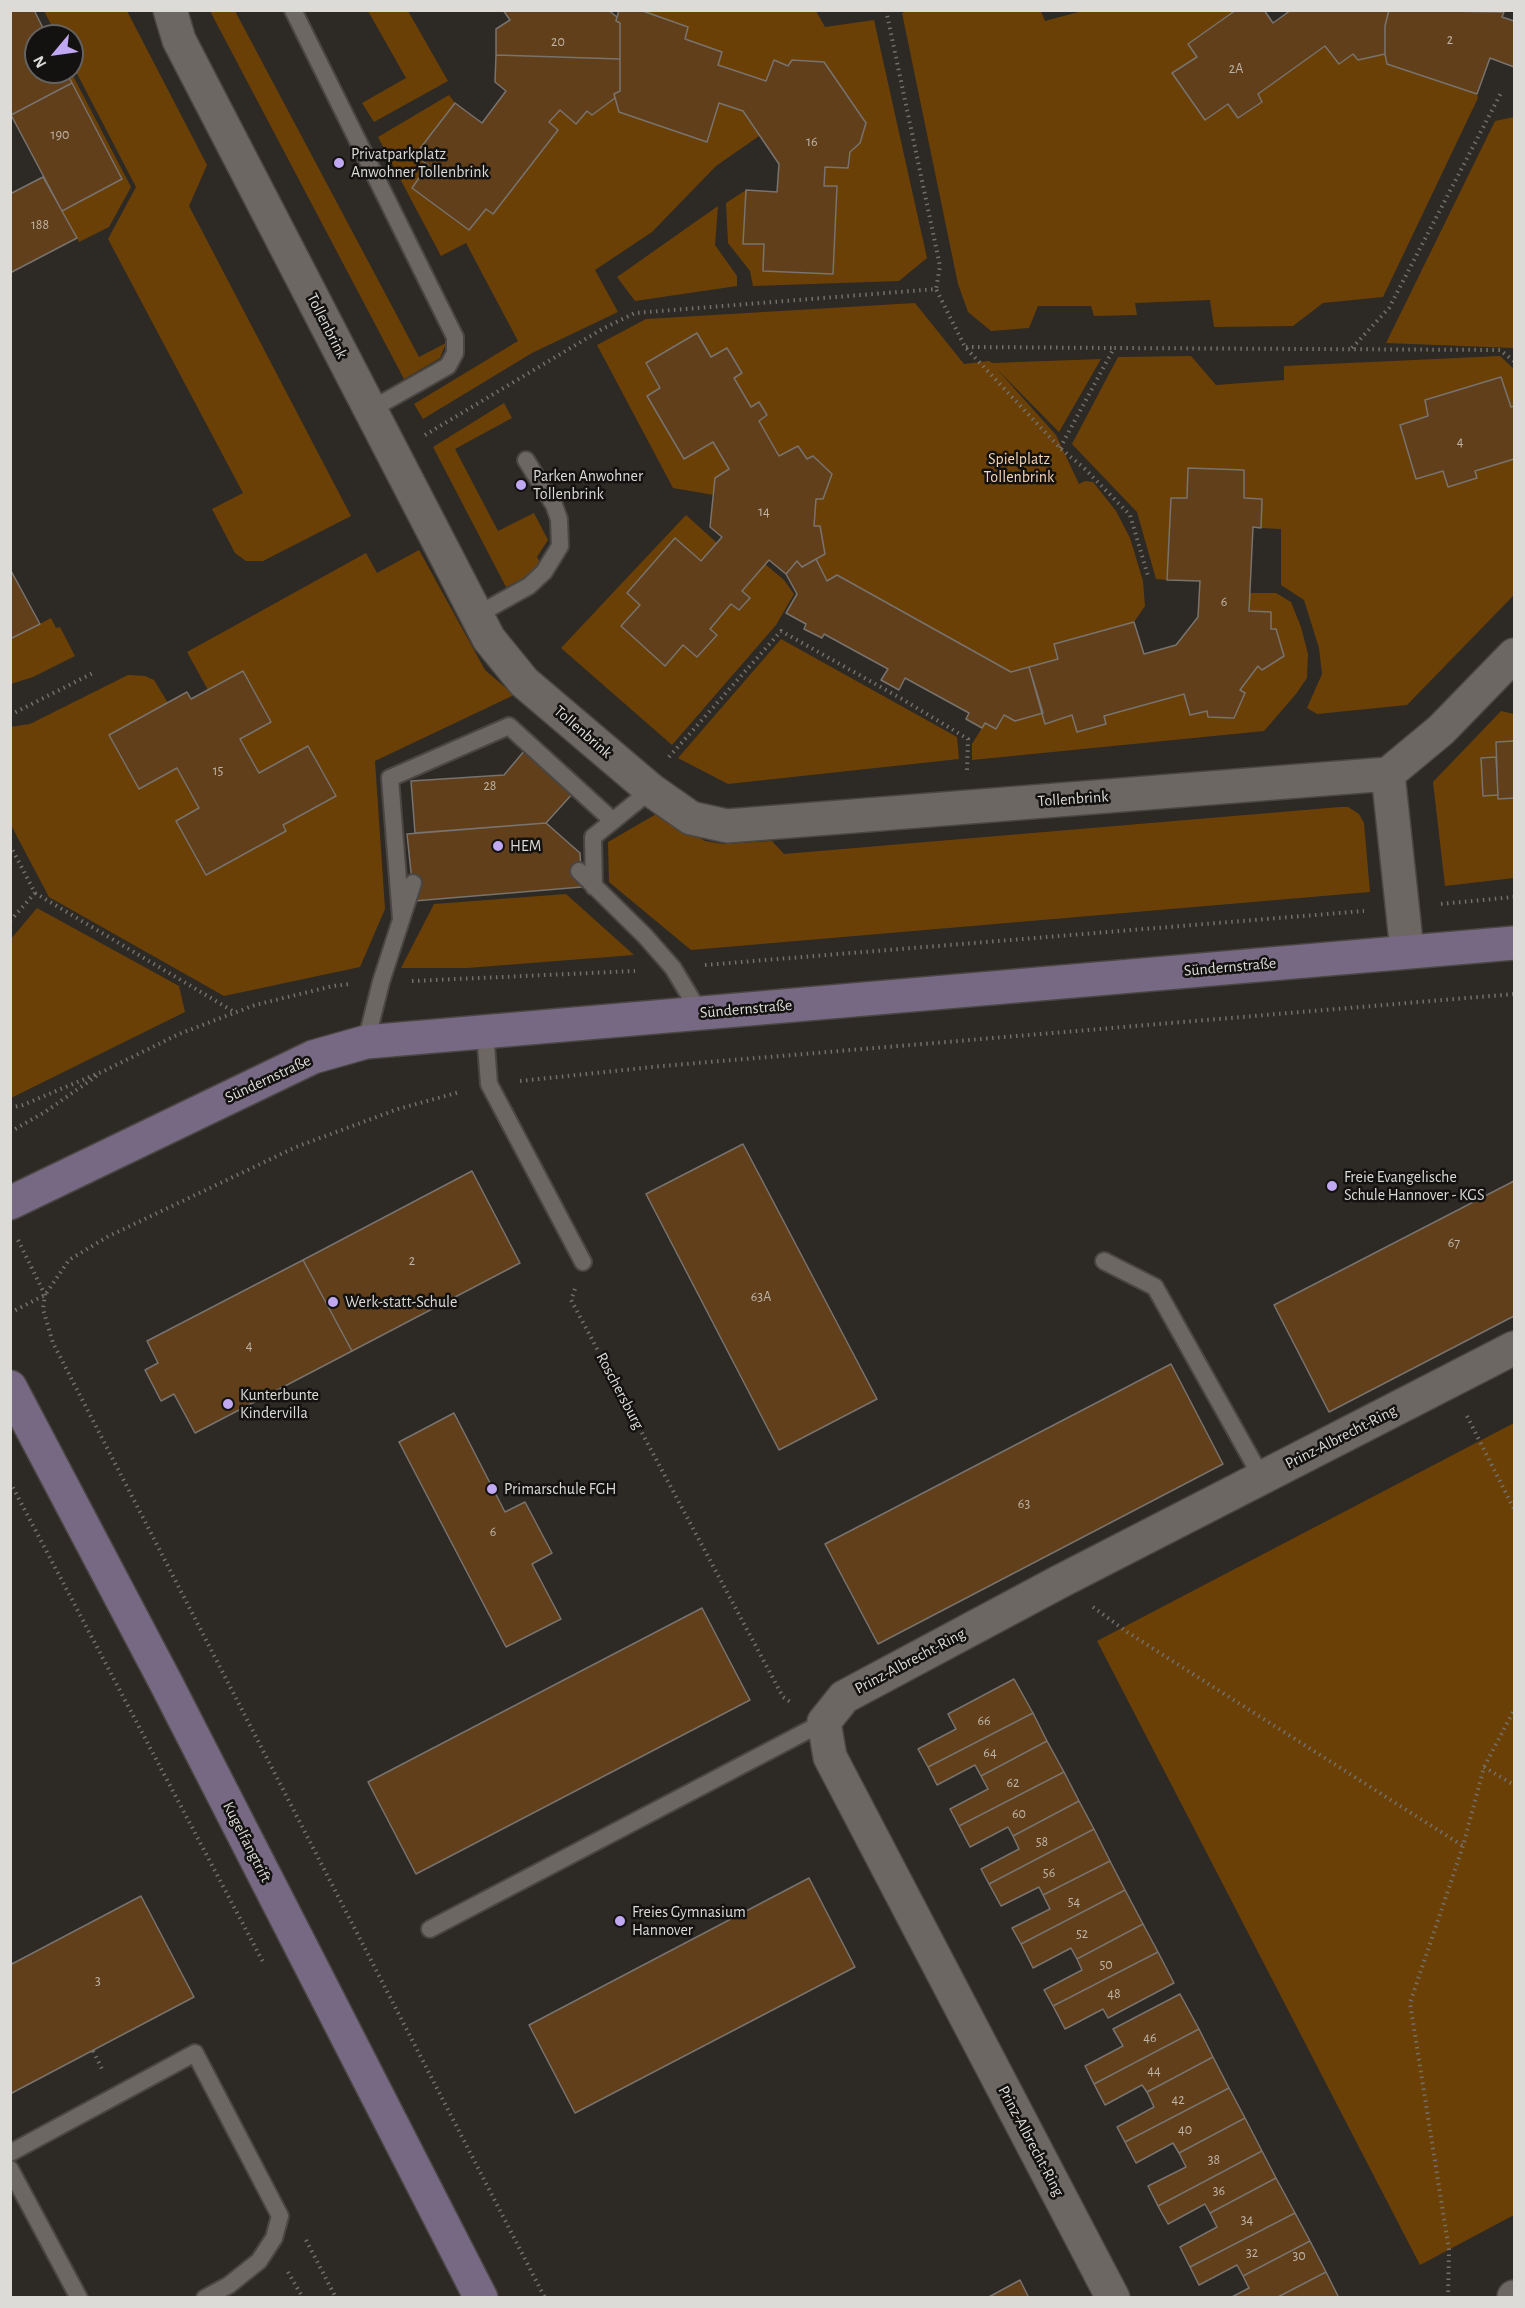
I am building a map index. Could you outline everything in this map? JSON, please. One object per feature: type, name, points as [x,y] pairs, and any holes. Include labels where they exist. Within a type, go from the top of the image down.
[{"type":"street","name":"Tollenbrink","points":[[170,10],[178,40],[489,639],[524,682],[648,788],[691,819],[727,826],[1388,774]]},
{"type":"street","points":[[1407,951],[1388,774],[1509,669]]},
{"type":"street","name":"Sündernstraße","points":[[10,1203],[303,1062],[366,1042],[1407,951],[1515,944]]},
{"type":"street","name":"Prinz-Albrecht-Ring","points":[[1113,2298],[830,1757],[824,1722],[844,1697],[1059,1582],[1515,1348]]},
{"type":"street","name":"Kugelfangtrift","points":[[10,1387],[166,1683],[481,2298]]},
{"type":"lane","points":[[293,10],[455,337],[455,353],[448,366],[370,410]]},
{"type":"lane","points":[[477,615],[529,586],[544,572],[560,546],[559,519],[554,505],[526,460]]},
{"type":"lane","points":[[401,918],[390,778],[509,726],[613,821]]},
{"type":"lane","points":[[594,887],[593,837],[648,788]]},
{"type":"lane","points":[[579,871],[645,936],[673,968],[700,1013]]},
{"type":"lane","points":[[366,1042],[381,982],[413,883]]},
{"type":"lane","points":[[485,1032],[489,1084],[583,1262]]},
{"type":"lane","points":[[1104,1261],[1155,1287],[1262,1478]]},
{"type":"lane","points":[[430,1929],[824,1722]]},
{"type":"lane","points":[[10,2153],[195,2053],[280,2216],[274,2238],[259,2260],[230,2285],[205,2298]]},
{"type":"lane","points":[[10,2169],[79,2298]]},
{"type":"path","points":[[886,10],[940,266],[936,289],[965,347],[1060,448],[1084,468],[1130,515],[1148,576]]},
{"type":"path","points":[[1351,349],[1389,308],[1501,93]]},
{"type":"path","points":[[393,454],[604,328],[635,313],[936,289]]},
{"type":"path","points":[[965,347],[1500,350],[1515,361]]},
{"type":"path","points":[[1060,448],[1114,348]]},
{"type":"path","points":[[648,788],[781,631],[968,739],[966,807]]},
{"type":"path","points":[[10,715],[95,672]]},
{"type":"path","points":[[10,845],[35,893],[236,1013]]},
{"type":"path","points":[[10,921],[35,893]]},
{"type":"path","points":[[10,1108],[23,1105],[106,1070],[179,1034],[255,1005],[333,986],[673,968],[1515,897]]},
{"type":"path","points":[[545,2298],[53,1343],[43,1309],[45,1295],[69,1260],[107,1237],[275,1157],[398,1109],[489,1084],[662,1066],[1515,994]]},
{"type":"path","points":[[10,1132],[45,1112],[106,1070]]},
{"type":"path","points":[[15,1235],[45,1295]]},
{"type":"path","name":"Roschersburg","points":[[583,1262],[571,1300],[783,1697],[824,1722]]},
{"type":"path","points":[[10,1313],[45,1295]]},
{"type":"path","points":[[1450,1382],[1515,1509]]},
{"type":"path","points":[[10,1482],[266,1969]]},
{"type":"path","points":[[1059,1582],[1127,1632],[1463,1846]]},
{"type":"path","points":[[1448,2298],[1449,2250],[1410,2003],[1463,1846],[1484,1767],[1515,1710]]},
{"type":"path","points":[[1484,1767],[1515,1785]]},
{"type":"path","points":[[280,2216],[295,2218],[336,2298]]},
{"type":"green space","points":[[910,10],[1041,11],[1045,21],[1082,11],[1236,11],[1188,44],[1197,57],[1173,73],[1205,120],[1228,104],[1238,118],[1262,102],[1258,94],[1325,46],[1339,64],[1353,54],[1358,60],[1385,54],[1387,64],[1477,94],[1478,98],[1383,297],[1323,303],[1293,326],[1214,327],[1210,300],[1135,303],[1137,315],[1094,316],[1091,306],[1038,306],[1029,328],[991,331],[968,312],[958,284],[902,13]]},
{"type":"green space","points":[[44,11],[127,11],[207,165],[189,206],[351,516],[263,561],[246,561],[235,553],[212,509],[243,493],[108,239],[136,187],[82,84],[84,24],[51,24]]},
{"type":"green space","points":[[210,11],[235,11],[419,357],[446,343],[440,358],[404,379]]},
{"type":"green space","points":[[368,11],[408,11],[448,81],[374,122],[362,103],[406,78]]},
{"type":"green space","points":[[640,11],[816,11],[825,27],[874,20],[927,258],[899,281],[753,286],[750,271],[728,243],[726,203],[746,190],[743,243],[764,244],[763,271],[833,274],[837,187],[824,186],[825,167],[848,168],[850,152],[860,143],[866,122],[824,62],[792,60],[788,66],[774,60],[766,81],[718,65],[685,39]]},
{"type":"green space","points":[[66,84],[77,84],[131,187],[109,227],[79,242],[62,211]]},
{"type":"green space","points":[[449,95],[455,103],[416,154],[428,165],[412,188],[469,230],[486,209],[493,214],[549,122],[560,110],[576,124],[587,111],[592,115],[615,98],[619,112],[707,141],[719,103],[743,111],[759,136],[716,166],[652,232],[595,270],[618,312],[532,353],[423,419],[414,404],[518,341],[466,243],[441,256],[378,137]]},
{"type":"green space","points":[[1514,117],[1514,348],[1386,343],[1495,121]]},
{"type":"green space","points":[[718,206],[715,245],[737,276],[737,286],[635,301],[617,277]]},
{"type":"green space","name":"Spielplatz Tollenbrink","points":[[915,303],[964,364],[989,361],[992,363],[1101,359],[1059,432],[996,368],[1056,435],[1079,484],[1085,481],[1093,482],[1116,511],[1130,538],[1143,581],[1145,606],[1134,622],[1054,644],[1058,659],[1011,672],[837,575],[827,581],[816,559],[825,554],[820,527],[814,526],[816,499],[823,499],[832,474],[813,456],[807,459],[798,446],[779,456],[759,421],[767,415],[759,402],[751,407],[734,378],[742,372],[727,348],[711,357],[697,333],[646,363],[660,388],[647,396],[684,458],[713,442],[729,469],[714,495],[673,488],[597,345],[646,319]]},
{"type":"green space","points":[[1191,356],[1216,385],[1284,380],[1284,366],[1500,356],[1514,369],[1514,406],[1511,407],[1501,377],[1425,400],[1428,416],[1400,425],[1416,479],[1443,471],[1449,487],[1477,478],[1475,471],[1514,459],[1514,595],[1407,705],[1317,714],[1307,708],[1322,674],[1319,648],[1304,600],[1281,585],[1281,529],[1261,528],[1262,500],[1244,498],[1244,470],[1188,469],[1187,498],[1171,498],[1167,580],[1156,579],[1137,512],[1072,444],[1118,357]]},
{"type":"green space","points":[[504,403],[512,418],[455,449],[498,531],[534,513],[548,540],[537,557],[543,568],[506,587],[433,447]]},
{"type":"green space","points":[[686,515],[717,543],[701,561],[675,539],[627,593],[640,605],[621,626],[665,666],[683,645],[697,657],[717,635],[710,629],[731,604],[750,598],[742,591],[765,564],[784,580],[794,594],[776,625],[672,745],[561,648]]},
{"type":"green space","points":[[419,550],[485,670],[514,695],[375,761],[385,909],[360,967],[224,996],[49,897],[11,825],[10,727],[30,724],[128,675],[145,676],[154,680],[168,703],[109,736],[139,789],[177,768],[199,808],[176,821],[206,875],[286,831],[283,825],[336,796],[308,746],[259,773],[240,739],[271,722],[243,671],[208,690],[187,652],[366,553],[377,573]]},
{"type":"green space","points":[[1250,593],[1276,593],[1291,602],[1308,654],[1307,678],[1264,731],[972,760],[972,744],[985,723],[996,728],[1004,715],[1015,721],[1043,713],[1046,724],[1072,715],[1078,732],[1106,724],[1104,716],[1184,694],[1190,715],[1207,711],[1209,717],[1234,718],[1245,693],[1240,690],[1258,666],[1262,670],[1284,655],[1276,630],[1271,629],[1249,611]]},
{"type":"green space","points":[[51,618],[56,628],[60,627],[75,656],[33,677],[11,684],[11,639]]},
{"type":"green space","points":[[781,639],[957,737],[959,759],[728,784],[678,758]]},
{"type":"green space","points":[[1501,711],[1514,714],[1514,741],[1496,742],[1496,757],[1481,758],[1498,799],[1514,798],[1514,878],[1445,886],[1433,782]]},
{"type":"green space","points":[[1348,807],[1359,814],[1364,823],[1370,892],[691,950],[609,882],[608,842],[658,813],[705,841],[723,844],[772,841],[784,854]]},
{"type":"green space","points":[[566,894],[634,955],[467,968],[401,968],[434,904]]},
{"type":"green space","points":[[37,908],[179,986],[185,1012],[11,1098],[11,939]]},
{"type":"green space","points":[[1514,1423],[1514,2215],[1420,2265],[1097,1641]]},
{"type":"building","points":[[10,10],[34,10],[41,24],[24,24],[24,84],[70,84],[11,115]]},
{"type":"building","points":[[503,10],[608,10],[617,17],[616,21],[620,23],[620,59],[496,55],[496,29],[510,20]]},
{"type":"building","points":[[619,10],[640,10],[688,27],[685,39],[722,52],[718,65],[766,81],[774,60],[788,66],[792,60],[824,62],[866,123],[860,143],[850,152],[848,168],[825,167],[824,186],[837,186],[833,274],[763,271],[764,244],[743,244],[746,190],[777,192],[779,164],[743,111],[719,103],[707,142],[619,112],[614,94],[620,91],[620,23],[616,21]]},
{"type":"building","points":[[1236,10],[1264,10],[1273,23],[1291,10],[1389,10],[1385,26],[1385,54],[1358,60],[1353,54],[1339,64],[1325,46],[1258,94],[1262,102],[1238,118],[1228,104],[1205,120],[1172,73],[1197,57],[1188,44]]},
{"type":"building","points":[[1389,10],[1504,12],[1502,17],[1514,21],[1514,67],[1490,58],[1477,94],[1387,64],[1385,26]]},
{"type":"building","points":[[496,55],[620,59],[620,91],[614,94],[615,98],[592,115],[587,111],[576,124],[560,110],[549,122],[558,130],[493,214],[486,209],[469,230],[412,188],[428,165],[415,155],[455,103],[482,123],[506,91],[495,82]]},
{"type":"building","points":[[73,84],[122,179],[62,211],[11,115]]},
{"type":"building","points":[[43,177],[77,238],[10,273],[10,194]]},
{"type":"building","points":[[697,333],[711,357],[727,348],[742,373],[734,378],[751,407],[759,402],[767,415],[759,421],[779,456],[798,446],[807,459],[813,456],[832,474],[823,499],[816,499],[814,526],[820,526],[825,554],[802,567],[797,561],[786,574],[769,560],[742,591],[750,598],[739,610],[731,604],[710,629],[717,635],[697,657],[683,645],[665,666],[621,626],[640,605],[627,593],[675,538],[701,561],[722,537],[710,527],[715,478],[729,469],[713,442],[684,459],[647,396],[660,388],[646,363]]},
{"type":"building","points":[[1501,377],[1511,407],[1514,406],[1514,459],[1475,471],[1477,478],[1448,487],[1443,471],[1416,479],[1400,425],[1428,416],[1425,400]]},
{"type":"building","points":[[1188,468],[1244,470],[1244,498],[1262,499],[1261,528],[1253,527],[1249,611],[1271,612],[1271,629],[1276,629],[1284,656],[1262,670],[1258,666],[1240,690],[1245,693],[1234,718],[1208,717],[1207,711],[1190,715],[1184,694],[1104,716],[1106,724],[1077,732],[1072,715],[1045,724],[1029,667],[1058,659],[1054,644],[1134,622],[1144,654],[1176,645],[1198,617],[1200,581],[1167,580],[1171,498],[1187,498]]},
{"type":"building","points":[[816,559],[827,581],[837,575],[1011,672],[1029,667],[1043,713],[1015,721],[1004,715],[996,729],[985,723],[982,728],[966,719],[969,713],[905,678],[899,690],[881,680],[888,669],[824,634],[822,638],[804,629],[806,624],[786,613],[797,594],[786,574],[797,561],[802,567]]},
{"type":"building","points":[[10,569],[40,624],[10,639]]},
{"type":"building","points":[[243,671],[271,722],[240,739],[259,773],[308,746],[336,796],[283,825],[286,831],[206,875],[176,821],[199,808],[177,768],[139,789],[109,735],[187,692],[191,699]]},
{"type":"building","points":[[1514,741],[1514,798],[1498,799],[1496,742]]},
{"type":"building","points":[[525,750],[574,792],[546,823],[415,833],[411,781],[504,775]]},
{"type":"building","points":[[1496,757],[1498,795],[1483,796],[1481,758]]},
{"type":"building","points":[[546,823],[580,853],[582,887],[414,901],[407,834]]},
{"type":"building","points":[[743,1144],[877,1399],[779,1450],[646,1194]]},
{"type":"building","points":[[472,1171],[520,1263],[352,1351],[303,1260]]},
{"type":"building","points":[[1514,1181],[1514,1316],[1329,1412],[1274,1305]]},
{"type":"building","points":[[303,1260],[352,1351],[195,1433],[174,1394],[161,1401],[145,1370],[158,1363],[147,1341]]},
{"type":"building","points":[[1171,1364],[1223,1464],[878,1644],[825,1544]]},
{"type":"building","points":[[454,1413],[505,1512],[525,1502],[552,1553],[532,1564],[561,1619],[506,1647],[399,1442]]},
{"type":"building","points":[[702,1608],[750,1700],[416,1874],[368,1782]]},
{"type":"building","points":[[1014,1679],[1033,1713],[928,1767],[918,1749],[956,1729],[948,1714]]},
{"type":"building","points":[[1033,1713],[1047,1741],[981,1776],[975,1765],[937,1785],[928,1767]]},
{"type":"building","points":[[1047,1741],[1064,1772],[959,1826],[950,1809],[988,1789],[981,1776]]},
{"type":"building","points":[[1064,1772],[1079,1801],[1013,1836],[1008,1827],[970,1847],[959,1826]]},
{"type":"building","points":[[1079,1801],[1094,1829],[989,1884],[981,1869],[1019,1849],[1013,1836]]},
{"type":"building","points":[[1094,1829],[1110,1861],[1043,1895],[1039,1887],[1001,1906],[989,1884]]},
{"type":"building","points":[[1110,1861],[1125,1890],[1021,1944],[1012,1928],[1050,1909],[1043,1895]]},
{"type":"building","points":[[809,1878],[855,1967],[575,2113],[529,2025]]},
{"type":"building","points":[[1125,1890],[1143,1924],[1077,1959],[1071,1948],[1033,1968],[1021,1944]]},
{"type":"building","points":[[141,1896],[194,1997],[10,2094],[10,1965]]},
{"type":"building","points":[[1143,1924],[1158,1952],[1053,2006],[1044,1990],[1082,1970],[1077,1959]]},
{"type":"building","points":[[1158,1952],[1174,1983],[1108,2018],[1103,2009],[1065,2029],[1053,2006]]},
{"type":"building","points":[[1180,1994],[1199,2029],[1094,2084],[1085,2066],[1123,2046],[1113,2029]]},
{"type":"building","points":[[1199,2029],[1213,2057],[1147,2092],[1142,2085],[1105,2105],[1094,2084]]},
{"type":"building","points":[[1213,2057],[1229,2088],[1125,2142],[1117,2127],[1154,2107],[1147,2092]]},
{"type":"building","points":[[1229,2088],[1245,2118],[1179,2153],[1173,2143],[1136,2163],[1125,2142]]},
{"type":"building","points":[[1245,2118],[1262,2151],[1158,2206],[1148,2186],[1186,2167],[1179,2153]]},
{"type":"building","points":[[1262,2151],[1276,2178],[1210,2213],[1205,2204],[1168,2224],[1158,2206]]},
{"type":"building","points":[[1276,2178],[1295,2213],[1190,2267],[1180,2247],[1217,2227],[1210,2213]]},
{"type":"building","points":[[1295,2213],[1310,2241],[1243,2276],[1237,2265],[1199,2285],[1190,2267]]},
{"type":"building","points":[[1310,2241],[1326,2272],[1276,2298],[1230,2298],[1249,2288],[1243,2276]]},
{"type":"building","points":[[1326,2272],[1339,2298],[1276,2298]]},
{"type":"building","points":[[1020,2280],[1029,2298],[987,2298]]},
{"type":"place","name":"Privatparkplatz Anwohner Tollenbrink","points":[[339,163]]},
{"type":"place","name":"Parken Anwohner Tollenbrink","points":[[521,485]]},
{"type":"place","name":"HEM","points":[[498,846]]},
{"type":"place","name":"Freie Evangelische Schule Hannover - KGS","points":[[1332,1186]]},
{"type":"place","name":"Werk-statt-Schule","points":[[333,1302]]},
{"type":"place","name":"Kunterbunte Kindervilla","points":[[228,1404]]},
{"type":"place","name":"Primarschule FGH","points":[[492,1489]]},
{"type":"place","name":"Freies Gymnasium Hannover","points":[[620,1921]]}]
